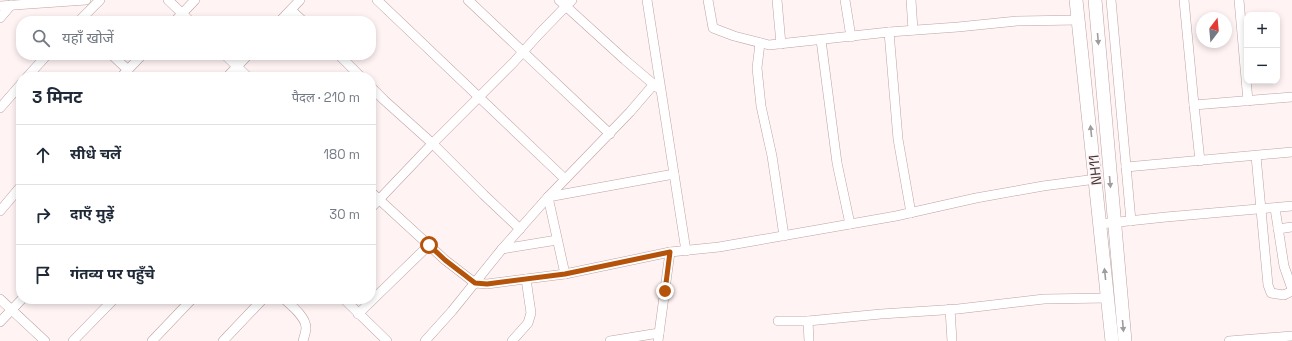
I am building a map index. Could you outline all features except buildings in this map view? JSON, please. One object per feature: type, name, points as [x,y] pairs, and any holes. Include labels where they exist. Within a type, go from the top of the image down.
[{"type":"highway","name":"NH11","points":[[1076,0],[1112,341]]},
{"type":"highway","points":[[1095,0],[1125,341]]},
{"type":"street","points":[[0,6],[86,0]]},
{"type":"street","points":[[84,16],[100,0]]},
{"type":"street","points":[[168,0],[184,16]]},
{"type":"street","points":[[182,14],[195,0]]},
{"type":"street","points":[[285,16],[300,0]]},
{"type":"street","points":[[378,0],[565,179]]},
{"type":"street","points":[[468,0],[610,134]]},
{"type":"street","points":[[646,0],[686,251]]},
{"type":"street","points":[[708,0],[713,28],[734,36],[769,45],[889,32],[1017,21],[1079,20]]},
{"type":"street","points":[[777,0],[780,44]]},
{"type":"street","points":[[845,0],[851,37]]},
{"type":"street","points":[[911,0],[913,30]]},
{"type":"street","points":[[1110,0],[1130,221]]},
{"type":"street","points":[[1184,0],[1200,161]]},
{"type":"street","points":[[1239,0],[1248,101]]},
{"type":"street","points":[[376,204],[432,144],[523,52],[565,2],[625,60],[661,91]]},
{"type":"street","points":[[0,18],[12,5]]},
{"type":"street","points":[[291,10],[298,16]]},
{"type":"street","points":[[889,32],[898,139],[911,213]]},
{"type":"street","points":[[821,40],[837,163],[850,224]]},
{"type":"street","points":[[760,43],[757,68],[761,106],[773,162],[784,236]]},
{"type":"street","points":[[32,72],[42,60]]},
{"type":"street","points":[[117,60],[128,70],[137,60]]},
{"type":"street","points":[[230,60],[242,72]]},
{"type":"street","points":[[232,72],[243,60]]},
{"type":"street","points":[[345,60],[356,72]]},
{"type":"street","points":[[425,341],[452,311],[502,249],[548,197],[610,134],[654,84]]},
{"type":"street","points":[[1,105],[16,89]]},
{"type":"street","points":[[376,92],[520,229]]},
{"type":"street","points":[[1194,105],[1292,97]]},
{"type":"street","points":[[1126,167],[1292,152]]},
{"type":"street","points":[[1256,156],[1268,285],[1271,293],[1284,295],[1292,290],[1284,266],[1275,208]]},
{"type":"street","points":[[548,197],[674,174]]},
{"type":"street","points":[[376,196],[445,260],[475,283],[487,284],[565,274],[670,252],[719,247],[784,236],[911,213],[976,198],[1042,186],[1096,179]]},
{"type":"street","points":[[0,210],[16,192]]},
{"type":"street","points":[[548,197],[565,274]]},
{"type":"street","points":[[1100,224],[1292,206]]},
{"type":"street","points":[[1278,229],[1292,228]]},
{"type":"street","points":[[502,249],[557,240]]},
{"type":"street","points":[[376,297],[429,245]]},
{"type":"street","points":[[610,341],[658,337],[670,252]]},
{"type":"street","points":[[512,341],[528,323],[531,313],[526,279]]},
{"type":"street","points":[[778,321],[808,321],[1044,300],[1108,298]]},
{"type":"street","points":[[0,299],[11,311],[45,341]]},
{"type":"street","points":[[0,322],[17,304]]},
{"type":"street","points":[[74,341],[109,304]]},
{"type":"street","points":[[152,341],[187,304]]},
{"type":"street","points":[[223,341],[258,304]]},
{"type":"street","points":[[289,304],[296,310],[306,327],[303,341]]},
{"type":"street","points":[[349,304],[387,341]]},
{"type":"street","points":[[358,314],[368,304]]},
{"type":"street","points":[[950,309],[952,341]]},
{"type":"street","points":[[808,321],[810,341]]},
{"type":"street","points":[[1229,341],[1292,336]]},
{"type":"route","points":[[429,245],[445,260],[475,283],[487,284],[565,274],[670,252],[665,291]]}]
